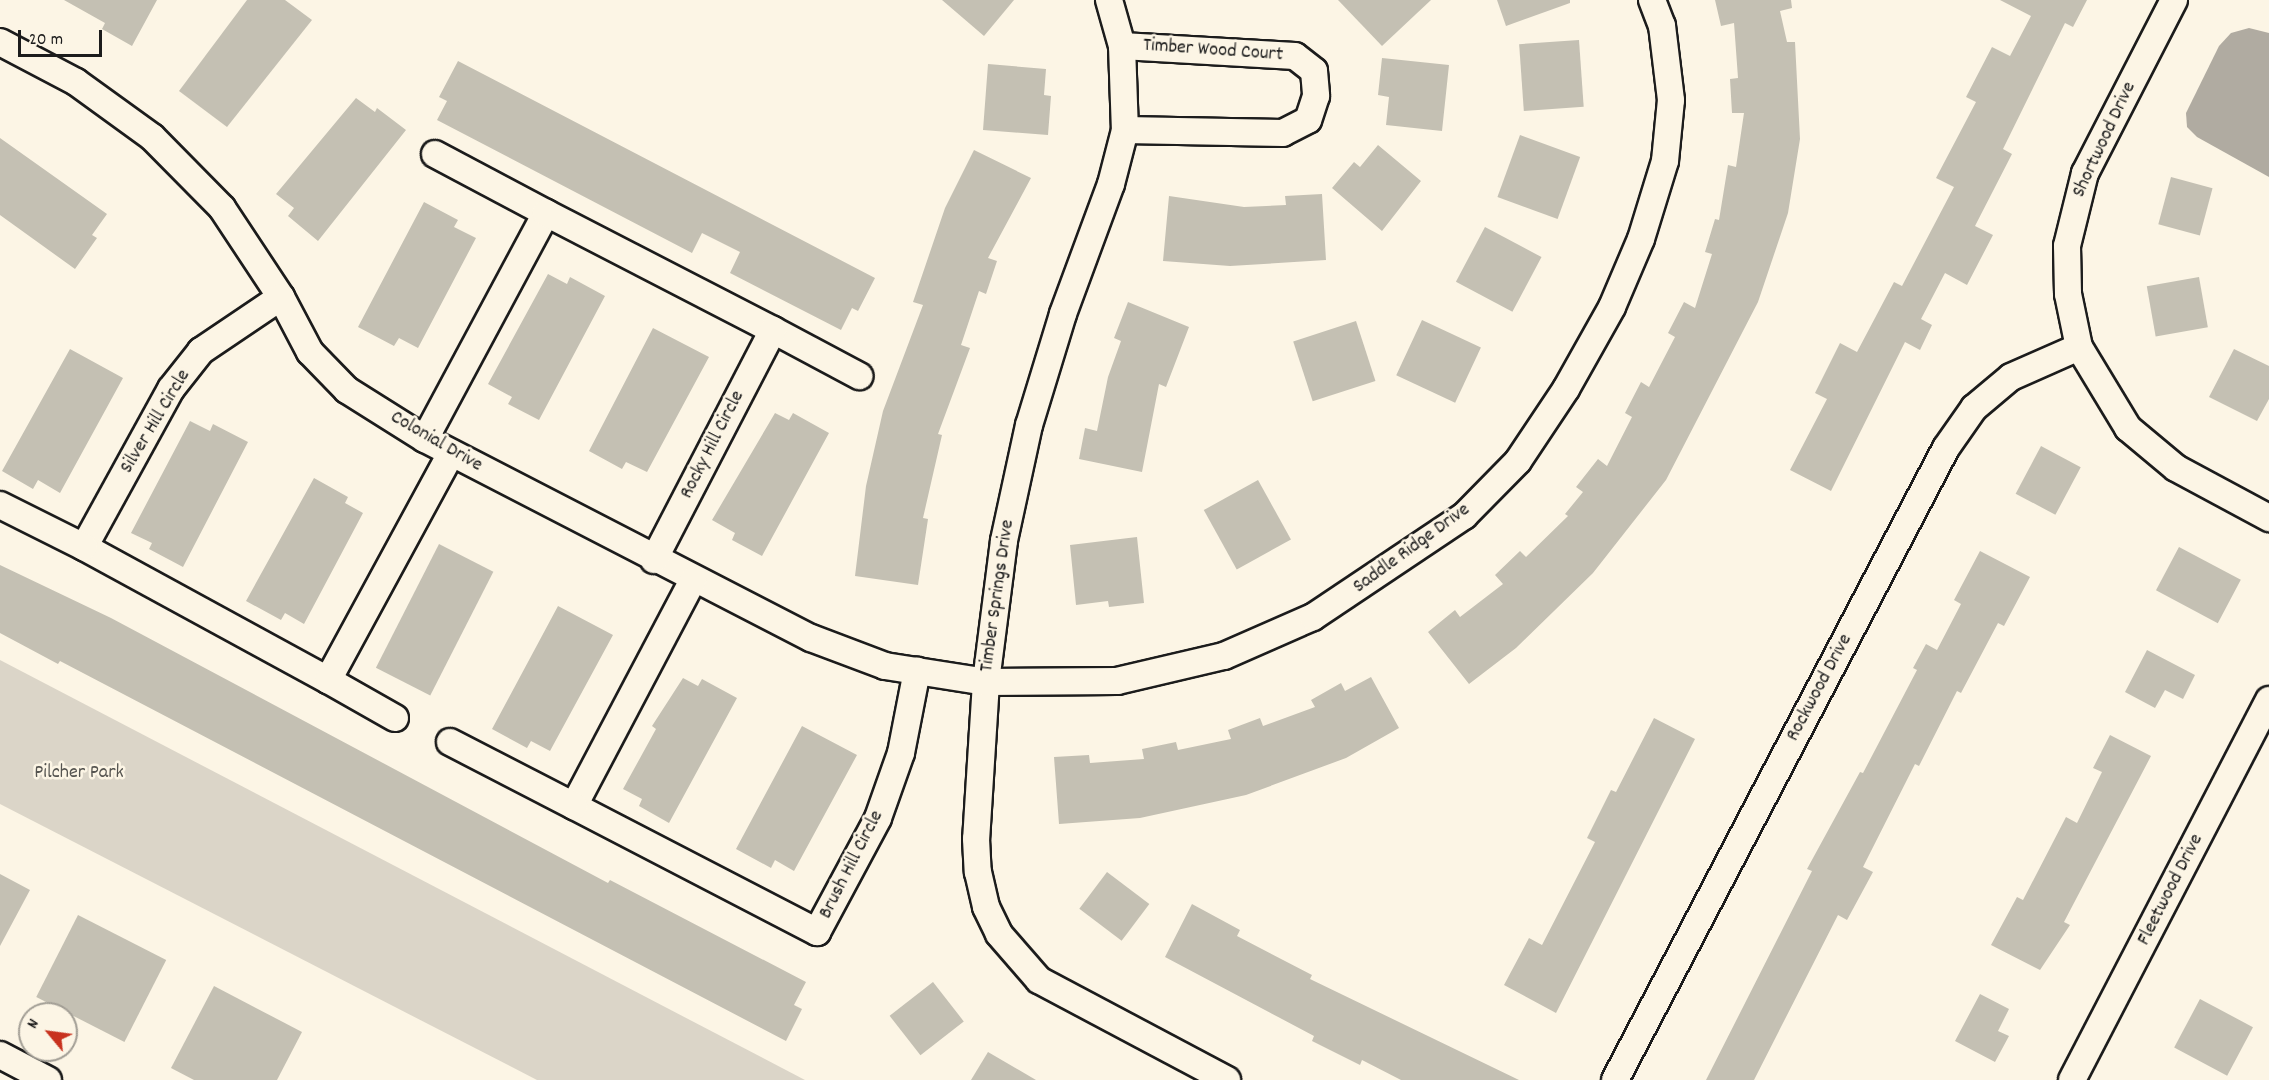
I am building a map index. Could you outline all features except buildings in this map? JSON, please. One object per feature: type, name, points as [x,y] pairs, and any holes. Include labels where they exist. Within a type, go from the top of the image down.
[{"type":"street","name":"Timber Springs Drive","points":[[1109,0],[1122,46],[1125,130],[1111,184],[1063,314],[1029,425],[1004,541],[986,682],[976,839],[986,907],[999,934],[1040,980],[1227,1080]]},
{"type":"street","name":"Saddle Ridge Drive","points":[[986,682],[1117,681],[1224,656],[1313,617],[1390,568],[1464,516],[1518,461],[1566,389],[1612,307],[1641,239],[1665,162],[1671,100],[1662,26],[1652,0]]},
{"type":"street","name":"Shortwood Drive","points":[[2174,0],[2085,173],[2074,209],[2067,246],[2068,294],[2079,347],[2110,404],[2154,453],[2269,518]]},
{"type":"street","name":"Colonial Drive","points":[[0,42],[76,82],[152,137],[222,208],[281,297],[310,352],[347,390],[451,453],[654,560],[811,638],[885,666],[986,682]]},
{"type":"street","name":"Timber Wood Court","points":[[1122,46],[1295,56],[1314,70],[1316,96],[1308,120],[1283,134],[1125,130]]},
{"type":"street","points":[[435,154],[859,376]]},
{"type":"street","points":[[425,439],[546,213]]},
{"type":"street","name":"Silver Hill Circle","points":[[84,547],[171,389],[201,351],[281,297]]},
{"type":"street","name":"Rocky Hill Circle","points":[[654,560],[773,330]]},
{"type":"street","name":"Rockwood Drive","points":[[1615,1080],[1946,448],[1974,408],[2011,377],[2079,347]]},
{"type":"street","points":[[328,681],[451,453]]},
{"type":"street","points":[[0,505],[84,547],[395,718]]},
{"type":"street","points":[[574,806],[693,580]]},
{"type":"street","name":"Brush Hill Circle","points":[[450,742],[817,932],[878,818],[901,753],[917,671]]},
{"type":"street","name":"Fleetwood Drive","points":[[2072,1080],[2269,700]]},
{"type":"street","points":[[0,1055],[48,1080]]},
{"type":"green space","name":"Pilcher Park","points":[[0,660],[805,1080],[537,1080],[0,804]]},
{"type":"shaded area","points":[[2249,28],[2269,33],[2269,177],[2197,137],[2187,127],[2186,113],[2219,46],[2231,33]]}]
